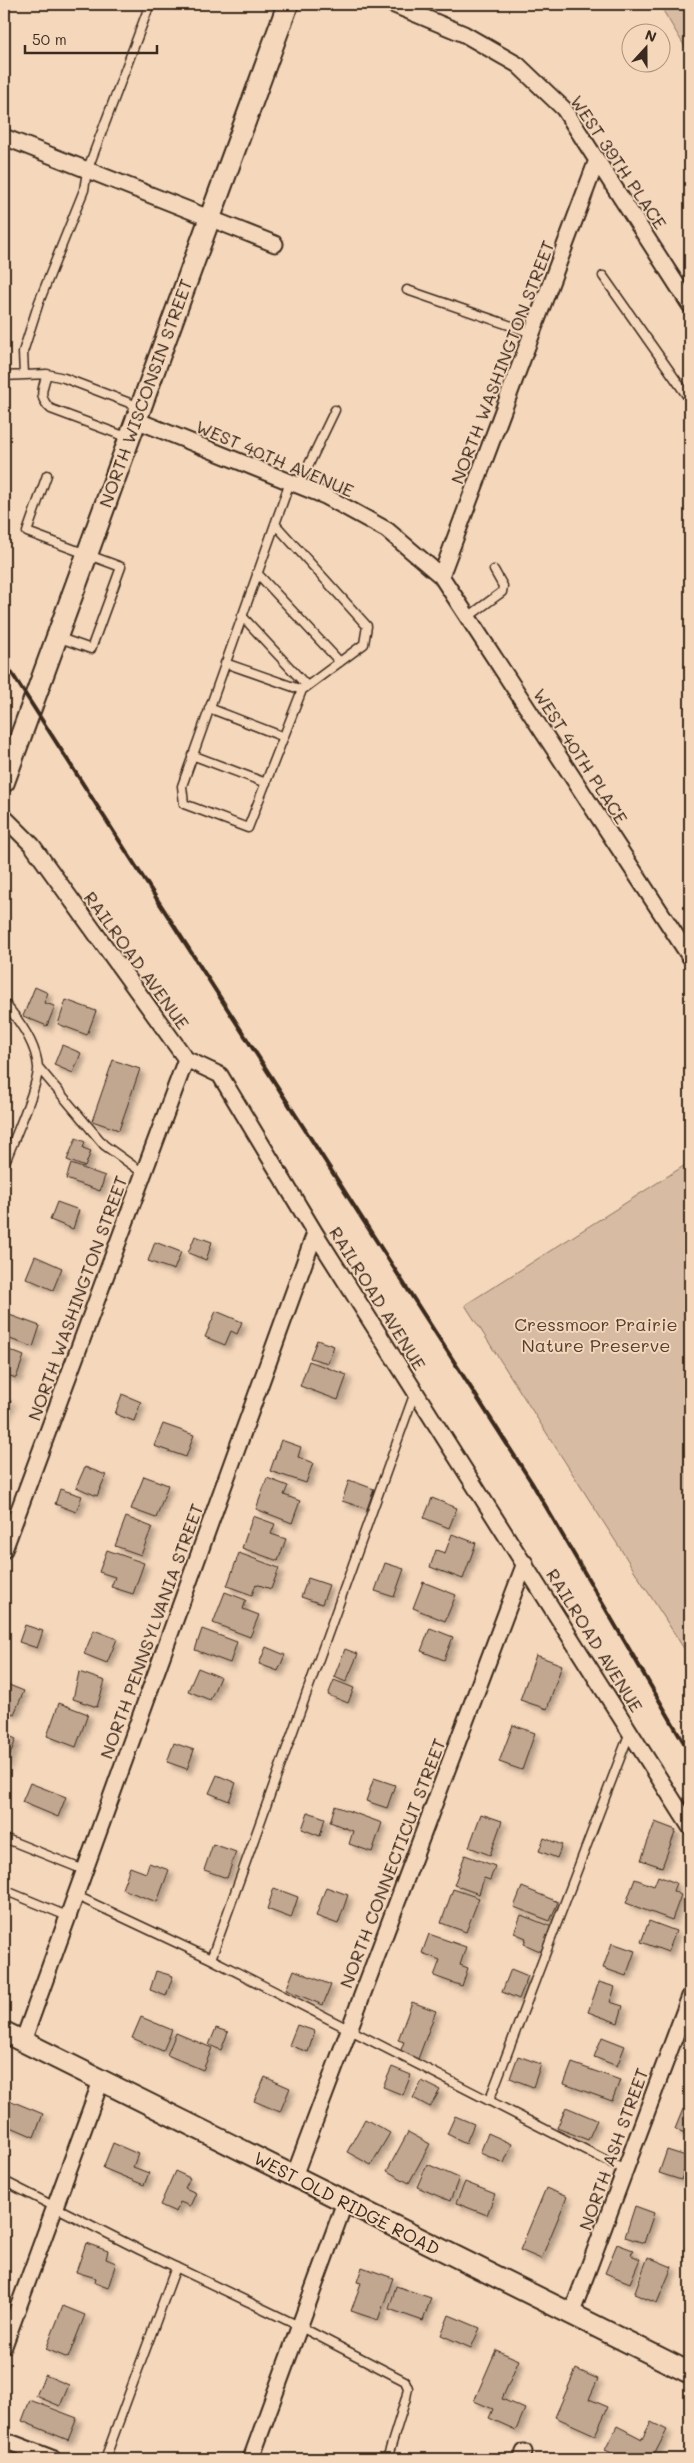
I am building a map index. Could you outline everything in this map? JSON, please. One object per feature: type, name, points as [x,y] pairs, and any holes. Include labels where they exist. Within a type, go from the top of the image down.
[{"type":"street","name":"NORTH WISCONSIN STREET","points":[[4,782],[288,4]]},
{"type":"street","name":"WEST 39TH PLACE","points":[[392,4],[464,34],[518,66],[564,109],[690,305]]},
{"type":"street","points":[[4,137],[275,244]]},
{"type":"street","name":"NORTH WASHINGTON STREET","points":[[441,576],[598,160]]},
{"type":"street","name":"WEST 40TH AVENUE","points":[[135,421],[326,496],[388,530],[441,576]]},
{"type":"street","name":"WEST 40TH PLACE","points":[[441,576],[690,957]]},
{"type":"street","name":"RAILROAD AVENUE","points":[[4,817],[32,846],[186,1059],[220,1075],[314,1233],[525,1563],[690,1827]]},
{"type":"street","name":"NORTH WASHINGTON STREET","points":[[4,1550],[186,1059]]},
{"type":"street","name":"NORTH PENNSYLVANIA STREET","points":[[23,2041],[314,1233]]},
{"type":"street","name":"NORTH CONNECTICUT STREET","points":[[294,2176],[525,1563]]},
{"type":"street","name":"NORTH ASH STREET","points":[[571,2315],[690,1996]]},
{"type":"street","name":"WEST OLD RIDGE ROAD","points":[[4,2032],[690,2373]]},
{"type":"street","points":[[4,2346],[101,2081]]},
{"type":"street","points":[[250,2459],[345,2202]]},
{"type":"street","points":[[4,2440],[54,2459]]},
{"type":"lane","points":[[24,375],[23,352],[39,302],[84,190],[87,171],[150,4]]},
{"type":"lane","points":[[603,276],[690,399]]},
{"type":"lane","points":[[407,290],[532,333]]},
{"type":"lane","points":[[47,374],[41,393],[44,403],[51,410],[135,421]]},
{"type":"lane","points":[[4,376],[47,374],[64,378],[135,421]]},
{"type":"lane","points":[[275,524],[367,626],[364,644],[304,688],[248,828],[184,804],[182,786],[275,524],[294,484],[335,410]]},
{"type":"lane","points":[[47,476],[27,532],[122,567],[91,649],[57,637]]},
{"type":"lane","points":[[468,617],[502,592],[503,586],[494,570]]},
{"type":"lane","points":[[257,573],[340,662]]},
{"type":"lane","points":[[242,616],[304,688]]},
{"type":"lane","points":[[225,663],[304,688]]},
{"type":"lane","points":[[209,708],[284,737]]},
{"type":"lane","points":[[192,755],[266,783]]},
{"type":"lane","points":[[4,1004],[13,1013],[33,1046],[39,1068],[104,1145],[143,1173]]},
{"type":"lane","points":[[4,1165],[36,1083],[39,1068]]},
{"type":"lane","points":[[211,1959],[416,1392]]},
{"type":"lane","points":[[489,2101],[630,1732]]},
{"type":"lane","points":[[4,1838],[84,1870]]},
{"type":"lane","points":[[4,1890],[67,1916]]},
{"type":"lane","points":[[74,1895],[211,1959],[625,2170]]},
{"type":"lane","points":[[4,2181],[299,2326],[405,2381],[408,2388],[407,2393],[388,2459]]},
{"type":"lane","points":[[105,2459],[176,2267]]},
{"type":"green space","points":[[659,4],[690,4],[690,55],[672,25],[672,22],[670,22]]},
{"type":"green space","name":"Cressmoor Prairie Nature Preserve","points":[[690,1162],[690,1658],[465,1305]]},
{"type":"building","points":[[35,987],[48,993],[44,1003],[55,1006],[47,1026],[23,1016]]},
{"type":"building","points":[[66,1000],[96,1011],[87,1035],[58,1024]]},
{"type":"building","points":[[62,1045],[81,1053],[73,1073],[54,1065]]},
{"type":"building","points":[[113,1060],[140,1069],[119,1130],[92,1121]]},
{"type":"building","points":[[76,1138],[85,1142],[83,1148],[91,1151],[85,1167],[67,1160]]},
{"type":"building","points":[[71,1164],[105,1176],[100,1191],[66,1179]]},
{"type":"building","points":[[57,1202],[79,1210],[73,1229],[50,1220]]},
{"type":"building","points":[[195,1236],[212,1242],[206,1260],[188,1253]]},
{"type":"building","points":[[155,1242],[181,1252],[174,1270],[148,1261]]},
{"type":"building","points":[[35,1256],[62,1268],[53,1290],[26,1278]]},
{"type":"building","points":[[216,1311],[242,1322],[237,1334],[231,1331],[225,1345],[205,1337]]},
{"type":"building","points":[[4,1313],[40,1326],[33,1347],[4,1337]]},
{"type":"building","points":[[317,1340],[334,1346],[328,1363],[310,1358]]},
{"type":"building","points":[[4,1348],[24,1356],[16,1378],[4,1374]]},
{"type":"building","points":[[309,1361],[347,1375],[338,1400],[300,1386]]},
{"type":"building","points":[[122,1394],[141,1402],[134,1421],[115,1414]]},
{"type":"building","points":[[4,1398],[11,1401],[4,1418]]},
{"type":"building","points":[[163,1424],[194,1435],[186,1457],[154,1446]]},
{"type":"building","points":[[281,1440],[301,1447],[298,1457],[313,1463],[306,1483],[270,1471]]},
{"type":"building","points":[[85,1467],[106,1475],[97,1496],[76,1487]]},
{"type":"building","points":[[144,1476],[168,1485],[156,1518],[131,1509]]},
{"type":"building","points":[[267,1478],[288,1486],[284,1495],[300,1501],[292,1523],[256,1509]]},
{"type":"building","points":[[349,1480],[374,1489],[367,1509],[342,1501]]},
{"type":"building","points":[[60,1489],[82,1496],[76,1512],[55,1504]]},
{"type":"building","points":[[432,1498],[457,1508],[449,1528],[424,1518]]},
{"type":"building","points":[[253,1516],[275,1524],[271,1534],[286,1539],[278,1561],[242,1548]]},
{"type":"building","points":[[126,1517],[152,1527],[141,1555],[115,1546]]},
{"type":"building","points":[[452,1534],[476,1543],[463,1579],[430,1567],[436,1550],[445,1553]]},
{"type":"building","points":[[107,1550],[144,1563],[133,1594],[111,1587],[115,1577],[99,1572]]},
{"type":"building","points":[[239,1553],[279,1568],[271,1589],[256,1584],[252,1595],[227,1586]]},
{"type":"building","points":[[385,1563],[404,1569],[394,1597],[375,1591]]},
{"type":"building","points":[[308,1578],[329,1585],[322,1604],[301,1597]]},
{"type":"building","points":[[423,1582],[456,1595],[445,1621],[413,1608]]},
{"type":"building","points":[[225,1592],[246,1600],[243,1609],[259,1615],[250,1637],[213,1623]]},
{"type":"building","points":[[25,1625],[43,1631],[37,1648],[19,1642]]},
{"type":"building","points":[[430,1628],[453,1637],[444,1660],[421,1651]]},
{"type":"building","points":[[202,1629],[237,1642],[230,1663],[195,1650]]},
{"type":"building","points":[[94,1630],[117,1639],[107,1663],[84,1654]]},
{"type":"building","points":[[266,1647],[285,1655],[278,1671],[259,1664]]},
{"type":"building","points":[[345,1649],[358,1654],[346,1682],[334,1677]]},
{"type":"building","points":[[536,1655],[562,1665],[547,1709],[520,1700]]},
{"type":"building","points":[[198,1668],[220,1677],[210,1700],[188,1691]]},
{"type":"building","points":[[79,1672],[105,1681],[97,1707],[73,1699]]},
{"type":"building","points":[[334,1680],[354,1688],[348,1703],[328,1695]]},
{"type":"building","points":[[4,1683],[24,1691],[14,1714],[4,1710]]},
{"type":"building","points":[[59,1703],[88,1714],[76,1747],[47,1736]]},
{"type":"building","points":[[513,1725],[535,1733],[522,1770],[499,1762]]},
{"type":"building","points":[[4,1734],[16,1739],[6,1765],[4,1764]]},
{"type":"building","points":[[174,1743],[194,1750],[187,1769],[167,1762]]},
{"type":"building","points":[[217,1775],[236,1783],[229,1801],[209,1793]]},
{"type":"building","points":[[374,1778],[395,1785],[387,1808],[366,1801]]},
{"type":"building","points":[[30,1783],[66,1797],[58,1817],[22,1802]]},
{"type":"building","points":[[335,1806],[382,1823],[372,1852],[349,1844],[353,1831],[330,1822]]},
{"type":"building","points":[[308,1812],[325,1818],[320,1836],[302,1829]]},
{"type":"building","points":[[481,1814],[502,1821],[490,1855],[469,1847]]},
{"type":"building","points":[[655,1822],[676,1830],[662,1867],[641,1860]]},
{"type":"building","points":[[544,1838],[562,1845],[557,1858],[539,1851]]},
{"type":"building","points":[[213,1844],[236,1852],[227,1878],[204,1870]]},
{"type":"building","points":[[465,1855],[495,1866],[490,1880],[484,1878],[479,1894],[454,1885]]},
{"type":"building","points":[[149,1863],[169,1870],[157,1902],[122,1889],[130,1867],[146,1873]]},
{"type":"building","points":[[658,1876],[676,1883],[673,1891],[681,1895],[672,1920],[626,1903],[635,1879],[654,1886]]},
{"type":"building","points":[[326,1887],[348,1895],[338,1924],[316,1916]]},
{"type":"building","points":[[522,1887],[558,1902],[550,1921],[514,1907]]},
{"type":"building","points":[[274,1888],[298,1897],[291,1918],[267,1909]]},
{"type":"building","points":[[453,1889],[479,1898],[466,1932],[441,1923]]},
{"type":"building","points":[[521,1915],[552,1927],[542,1952],[524,1944],[526,1938],[514,1933]]},
{"type":"building","points":[[649,1921],[676,1931],[668,1952],[641,1942]]},
{"type":"building","points":[[429,1934],[466,1947],[460,1965],[468,1968],[462,1986],[434,1976],[440,1960],[422,1953]]},
{"type":"building","points":[[612,1943],[635,1951],[626,1976],[603,1968]]},
{"type":"building","points":[[511,1969],[528,1976],[519,1999],[502,1992]]},
{"type":"building","points":[[294,1970],[331,1985],[323,2005],[286,1990]]},
{"type":"building","points":[[156,1971],[173,1976],[166,1996],[150,1990]]},
{"type":"building","points":[[599,1982],[615,1987],[610,2002],[623,2006],[618,2023],[588,2012]]},
{"type":"building","points":[[412,2002],[436,2011],[418,2059],[400,2052],[404,2042],[398,2040]]},
{"type":"building","points":[[141,2017],[172,2030],[163,2051],[132,2038]]},
{"type":"building","points":[[297,2025],[315,2031],[308,2052],[289,2045]]},
{"type":"building","points":[[216,2028],[228,2032],[221,2050],[209,2045]]},
{"type":"building","points":[[176,2033],[212,2048],[203,2070],[167,2055]]},
{"type":"building","points":[[602,2037],[625,2046],[617,2066],[594,2057]]},
{"type":"building","points":[[518,2056],[541,2064],[533,2087],[510,2078]]},
{"type":"building","points":[[572,2063],[620,2080],[612,2101],[564,2084]]},
{"type":"building","points":[[392,2067],[411,2075],[403,2095],[383,2087]]},
{"type":"building","points":[[265,2077],[290,2088],[280,2112],[254,2101]]},
{"type":"building","points":[[422,2081],[440,2090],[430,2107],[413,2098]]},
{"type":"building","points":[[4,2098],[43,2114],[34,2137],[4,2124]]},
{"type":"building","points":[[566,2107],[597,2120],[588,2140],[557,2128]]},
{"type":"building","points":[[683,2109],[690,2112],[690,2135],[675,2129]]},
{"type":"building","points":[[455,2116],[474,2124],[466,2143],[447,2134]]},
{"type":"building","points":[[365,2119],[390,2133],[371,2165],[347,2152]]},
{"type":"building","points":[[408,2132],[430,2144],[409,2183],[387,2171]]},
{"type":"building","points":[[488,2133],[512,2144],[504,2163],[480,2153]]},
{"type":"building","points":[[113,2143],[138,2154],[133,2167],[149,2173],[144,2185],[103,2168]]},
{"type":"building","points":[[667,2150],[689,2157],[681,2180],[659,2173]]},
{"type":"building","points":[[427,2164],[459,2178],[450,2201],[417,2187]]},
{"type":"building","points":[[175,2171],[190,2178],[185,2188],[196,2193],[190,2206],[180,2202],[176,2212],[160,2205]]},
{"type":"building","points":[[465,2182],[495,2194],[487,2215],[456,2203]]},
{"type":"building","points":[[546,2188],[567,2197],[541,2259],[520,2250]]},
{"type":"building","points":[[635,2206],[654,2213],[644,2243],[625,2237]]},
{"type":"building","points":[[86,2243],[108,2251],[106,2259],[116,2263],[108,2288],[95,2283],[96,2278],[76,2272]]},
{"type":"building","points":[[617,2244],[633,2250],[631,2255],[640,2259],[630,2283],[605,2273]]},
{"type":"building","points":[[648,2257],[672,2267],[657,2303],[634,2294]]},
{"type":"building","points":[[362,2267],[393,2278],[378,2320],[351,2311],[361,2283],[357,2282]]},
{"type":"building","points":[[396,2286],[431,2298],[423,2321],[389,2309]]},
{"type":"building","points":[[63,2306],[85,2315],[68,2358],[46,2349]]},
{"type":"building","points":[[690,2309],[690,2323],[684,2320]]},
{"type":"building","points":[[449,2315],[480,2328],[471,2348],[441,2335]]},
{"type":"building","points":[[496,2350],[519,2360],[502,2399],[525,2409],[516,2430],[489,2418],[493,2409],[474,2401]]},
{"type":"building","points":[[576,2369],[598,2379],[589,2399],[608,2407],[595,2435],[555,2417]]},
{"type":"building","points":[[45,2375],[69,2385],[60,2406],[36,2396]]},
{"type":"building","points":[[30,2400],[77,2418],[68,2440],[22,2421]]},
{"type":"building","points":[[651,2422],[667,2430],[652,2459],[625,2459],[605,2450],[617,2426],[642,2439]]},
{"type":"railway","points":[[4,661],[532,1483],[690,1753]]}]
